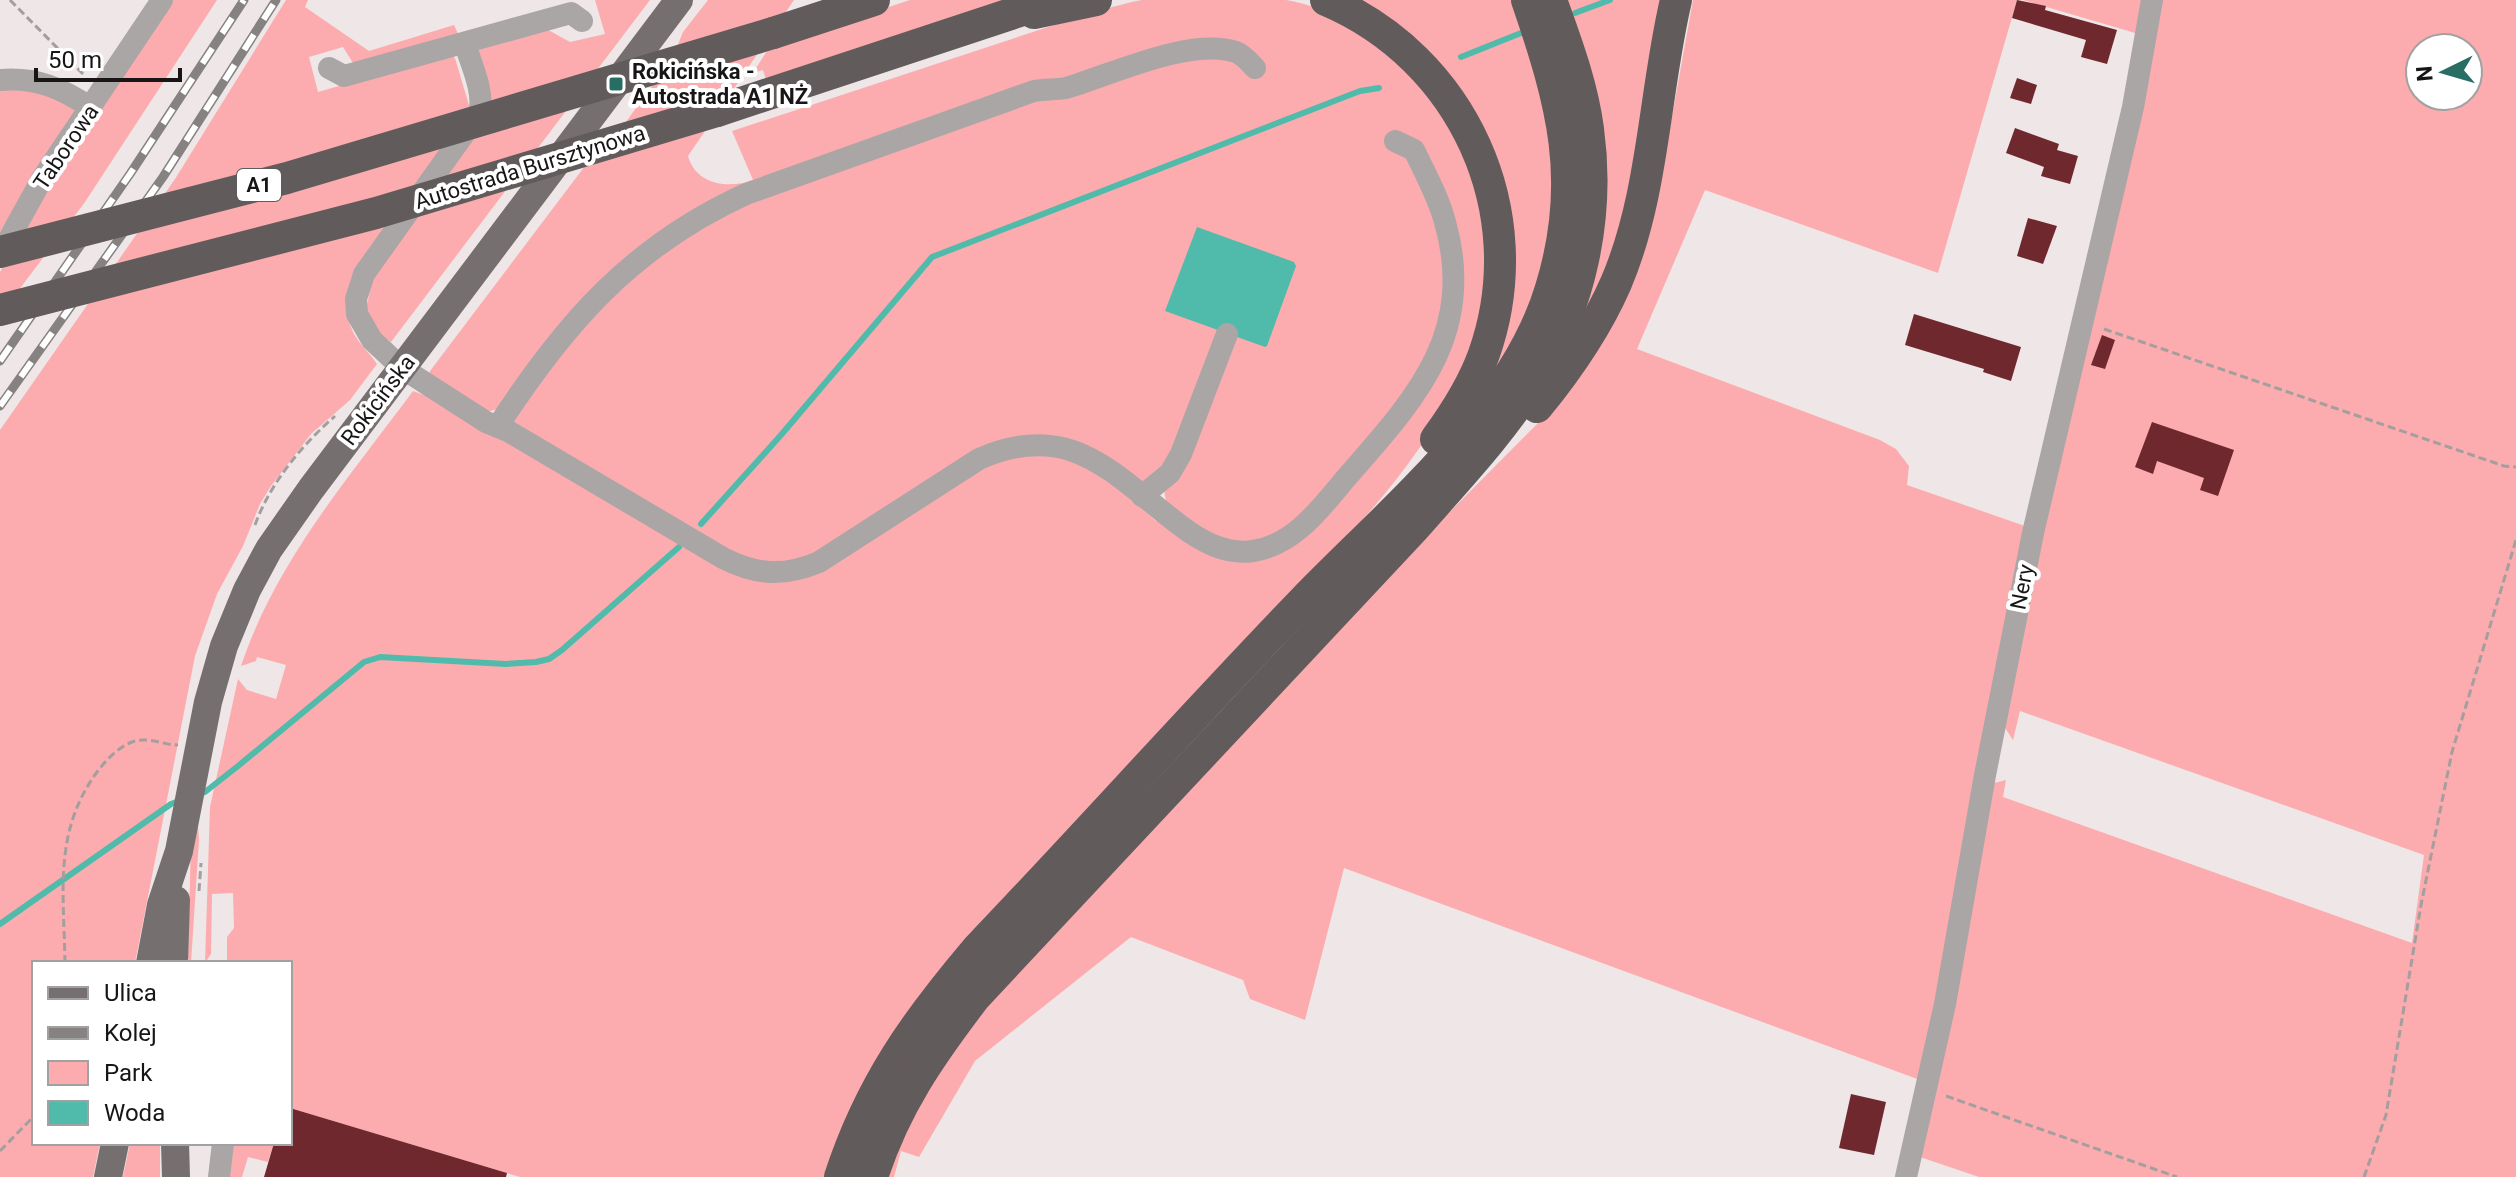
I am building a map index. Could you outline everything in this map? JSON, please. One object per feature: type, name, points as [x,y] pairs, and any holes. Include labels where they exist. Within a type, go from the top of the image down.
[{"type":"highway","name":"A1","points":[[0,254],[287,178],[874,0]]},
{"type":"highway","name":"Autostrada Bursztynowa","points":[[0,310],[376,213],[717,111],[1053,0]]},
{"type":"highway","points":[[991,21],[1096,0]]},
{"type":"highway","points":[[1302,602],[1405,482],[1459,404],[1484,354],[1498,286],[1498,233],[1490,187],[1482,160],[1457,110],[1440,85],[1405,49],[1373,24],[1326,0]]},
{"type":"highway","points":[[840,1177],[872,1097],[902,1044],[930,1004],[977,949],[1302,602],[1410,494],[1493,399],[1521,358],[1543,313],[1562,244],[1568,175],[1566,141],[1552,75],[1527,0]]},
{"type":"highway","points":[[872,1177],[880,1152],[926,1061],[975,997],[1415,527],[1534,381],[1564,321],[1581,269],[1591,210],[1588,130],[1578,82],[1551,0]]},
{"type":"highway","points":[[1415,527],[1500,450],[1536,409],[1575,359],[1616,282],[1645,181],[1676,0]]},
{"type":"main road","name":"Rokicińska","points":[[174,961],[179,851],[189,796],[208,702],[224,646],[247,590],[269,549],[297,508],[679,0]]},
{"type":"main road","name":"Rokicińska","points":[[150,961],[161,905],[179,851]]},
{"type":"main road","points":[[108,1177],[115,1145]]},
{"type":"main road","points":[[175,1145],[176,1177]]},
{"type":"street","name":"Taborowa","points":[[0,254],[42,179],[162,0]]},
{"type":"street","name":"Nery","points":[[1906,1177],[1927,1089],[2033,533],[2133,107],[2152,0]]},
{"type":"street","points":[[329,68],[344,76],[571,13],[582,21]]},
{"type":"street","points":[[465,44],[479,93],[479,113],[372,261],[358,287],[357,314],[366,332],[402,368],[463,408],[723,558],[746,569],[765,573],[794,571],[819,562],[990,454],[1045,445],[1072,449],[1111,471],[1203,542],[1247,552],[1270,547],[1289,537],[1307,522],[1412,402],[1439,354],[1448,323],[1453,257],[1437,199],[1414,150],[1395,141]]},
{"type":"street","points":[[498,426],[579,317],[610,284],[666,237],[718,207],[746,194],[1023,95],[1069,87],[1151,60],[1197,51],[1221,50],[1239,53],[1255,68]]},
{"type":"street","points":[[0,80],[24,79],[47,83],[96,100]]},
{"type":"street","points":[[1142,496],[1170,473],[1181,454],[1227,334]]},
{"type":"street","points":[[219,1177],[223,1145]]},
{"type":"path","points":[[10,0],[96,100]]},
{"type":"path","points":[[2081,320],[2516,467]]},
{"type":"path","points":[[2364,1177],[2386,1115],[2421,905],[2452,752],[2516,540]]},
{"type":"path","points":[[65,961],[65,841],[84,790],[105,761],[135,741],[149,740],[198,752]]},
{"type":"path","points":[[1927,1089],[2177,1177]]},
{"type":"path","points":[[0,1151],[32,1118]]},
{"type":"green space","points":[[168,0],[217,0],[85,202],[0,315],[0,272],[38,205]]},
{"type":"green space","points":[[286,0],[308,0],[305,7],[369,51],[454,25],[460,38],[353,63],[343,47],[309,57],[318,92],[449,54],[455,58],[471,112],[352,277],[347,300],[350,324],[355,336],[377,364],[350,400],[311,434],[271,486],[217,594],[195,656],[135,961],[32,961],[32,1145],[100,1145],[93,1177],[0,1177],[0,430],[175,179]]},
{"type":"green space","points":[[595,0],[650,0],[391,342],[376,332],[366,310],[372,280],[476,131],[477,54],[480,48],[543,27],[570,42],[605,34]]},
{"type":"green space","points":[[708,0],[794,0],[688,156],[692,166],[706,179],[734,184],[753,180],[732,131],[1100,10],[1142,0],[1286,0],[1321,10],[1357,28],[1389,51],[1416,76],[1442,109],[1462,146],[1476,184],[1484,224],[1487,265],[1483,306],[1473,346],[1457,385],[1417,452],[1342,543],[992,916],[933,983],[881,1055],[841,1134],[827,1177],[520,1177],[292,1109],[292,961],[227,961],[227,937],[234,928],[233,893],[212,894],[211,954],[205,961],[210,807],[238,679],[247,690],[276,699],[286,665],[257,657],[256,661],[241,666],[256,628],[294,556],[339,489],[413,391],[430,397],[482,430],[502,434],[723,565],[755,576],[776,579],[810,573],[982,465],[1020,453],[1047,451],[1076,456],[1110,480],[1156,521],[1170,507],[1164,490],[1179,470],[1198,429],[1187,424],[1165,468],[1151,479],[1141,482],[1111,459],[1070,442],[1052,439],[1005,443],[964,461],[833,547],[792,565],[764,566],[740,559],[714,546],[515,429],[513,420],[517,407],[572,333],[612,289],[677,238],[776,189],[773,181],[698,214],[629,259],[589,298],[502,408],[487,412],[437,383],[430,371],[597,150],[623,126],[673,57],[683,32]]},
{"type":"green space","points":[[910,0],[1016,0],[767,83],[763,70],[753,73],[770,46]]},
{"type":"green space","points":[[1350,0],[1515,0],[1541,79],[1557,187],[1536,297],[1485,389],[1502,191]]},
{"type":"green space","points":[[1560,0],[1666,0],[1618,246],[1575,337]]},
{"type":"green space","points":[[1693,0],[2017,0],[1938,273],[1705,190],[1637,349],[1880,440],[1896,449],[1909,466],[1907,485],[2025,526],[1920,1080],[1344,868],[1305,1020],[1250,999],[1243,980],[1131,937],[975,1061],[919,1157],[901,1151],[894,1177],[884,1177],[902,1129],[972,1019],[1389,573],[1538,423],[1578,373],[1662,172]]},
{"type":"green space","points":[[2023,0],[2146,0],[2142,35]]},
{"type":"green space","points":[[2158,0],[2516,0],[2516,1177],[1979,1177],[1917,1156],[1994,783],[2006,780],[2003,797],[2412,943],[2424,855],[2020,711],[2013,740],[2005,728],[2040,537]]},
{"type":"green space","points":[[27,88],[72,104],[75,111],[0,232],[0,89]]},
{"type":"green space","points":[[197,810],[199,840],[190,961],[188,958],[191,840]]},
{"type":"green space","points":[[130,1145],[160,1145],[160,1177],[123,1177]]},
{"type":"green space","points":[[233,1145],[273,1145],[268,1162],[248,1157],[242,1177],[227,1177]]},
{"type":"water","points":[[1197,227],[1294,262],[1296,266],[1267,346],[1165,311]]},
{"type":"building","points":[[2017,0],[2046,6],[2045,10],[2117,30],[2107,64],[2081,57],[2086,40],[2012,18]]},
{"type":"building","points":[[2017,78],[2037,85],[2031,104],[2010,98]]},
{"type":"building","points":[[2015,128],[2059,144],[2057,150],[2078,156],[2070,184],[2041,176],[2044,167],[2006,153]]},
{"type":"building","points":[[2028,218],[2057,226],[2043,264],[2017,256]]},
{"type":"building","points":[[1914,314],[2021,347],[2011,381],[1983,372],[1984,369],[1905,345]]},
{"type":"building","points":[[2102,335],[2115,340],[2105,369],[2091,365]]},
{"type":"building","points":[[2152,422],[2234,450],[2218,496],[2200,490],[2204,478],[2157,461],[2153,474],[2135,467]]},
{"type":"building","points":[[1851,1094],[1886,1102],[1874,1155],[1839,1148]]},
{"type":"building","points":[[292,1109],[507,1173],[506,1177],[264,1177],[273,1145],[292,1145]]},
{"type":"waterway","points":[[1575,13],[1610,0]]},
{"type":"waterway","points":[[1461,57],[1521,33]]},
{"type":"waterway","points":[[701,524],[932,257],[1360,91],[1379,88]]},
{"type":"waterway","points":[[197,795],[238,766],[364,662],[380,657],[506,664],[549,659],[679,547]]},
{"type":"waterway","points":[[0,924],[179,801]]},
{"type":"railway","points":[[0,361],[130,174],[244,0]]},
{"type":"railway","points":[[0,406],[163,177],[276,0]]},
{"type":"place","name":"Rokicińska - Autostrada A1 NŻ","points":[[616,84]]}]
